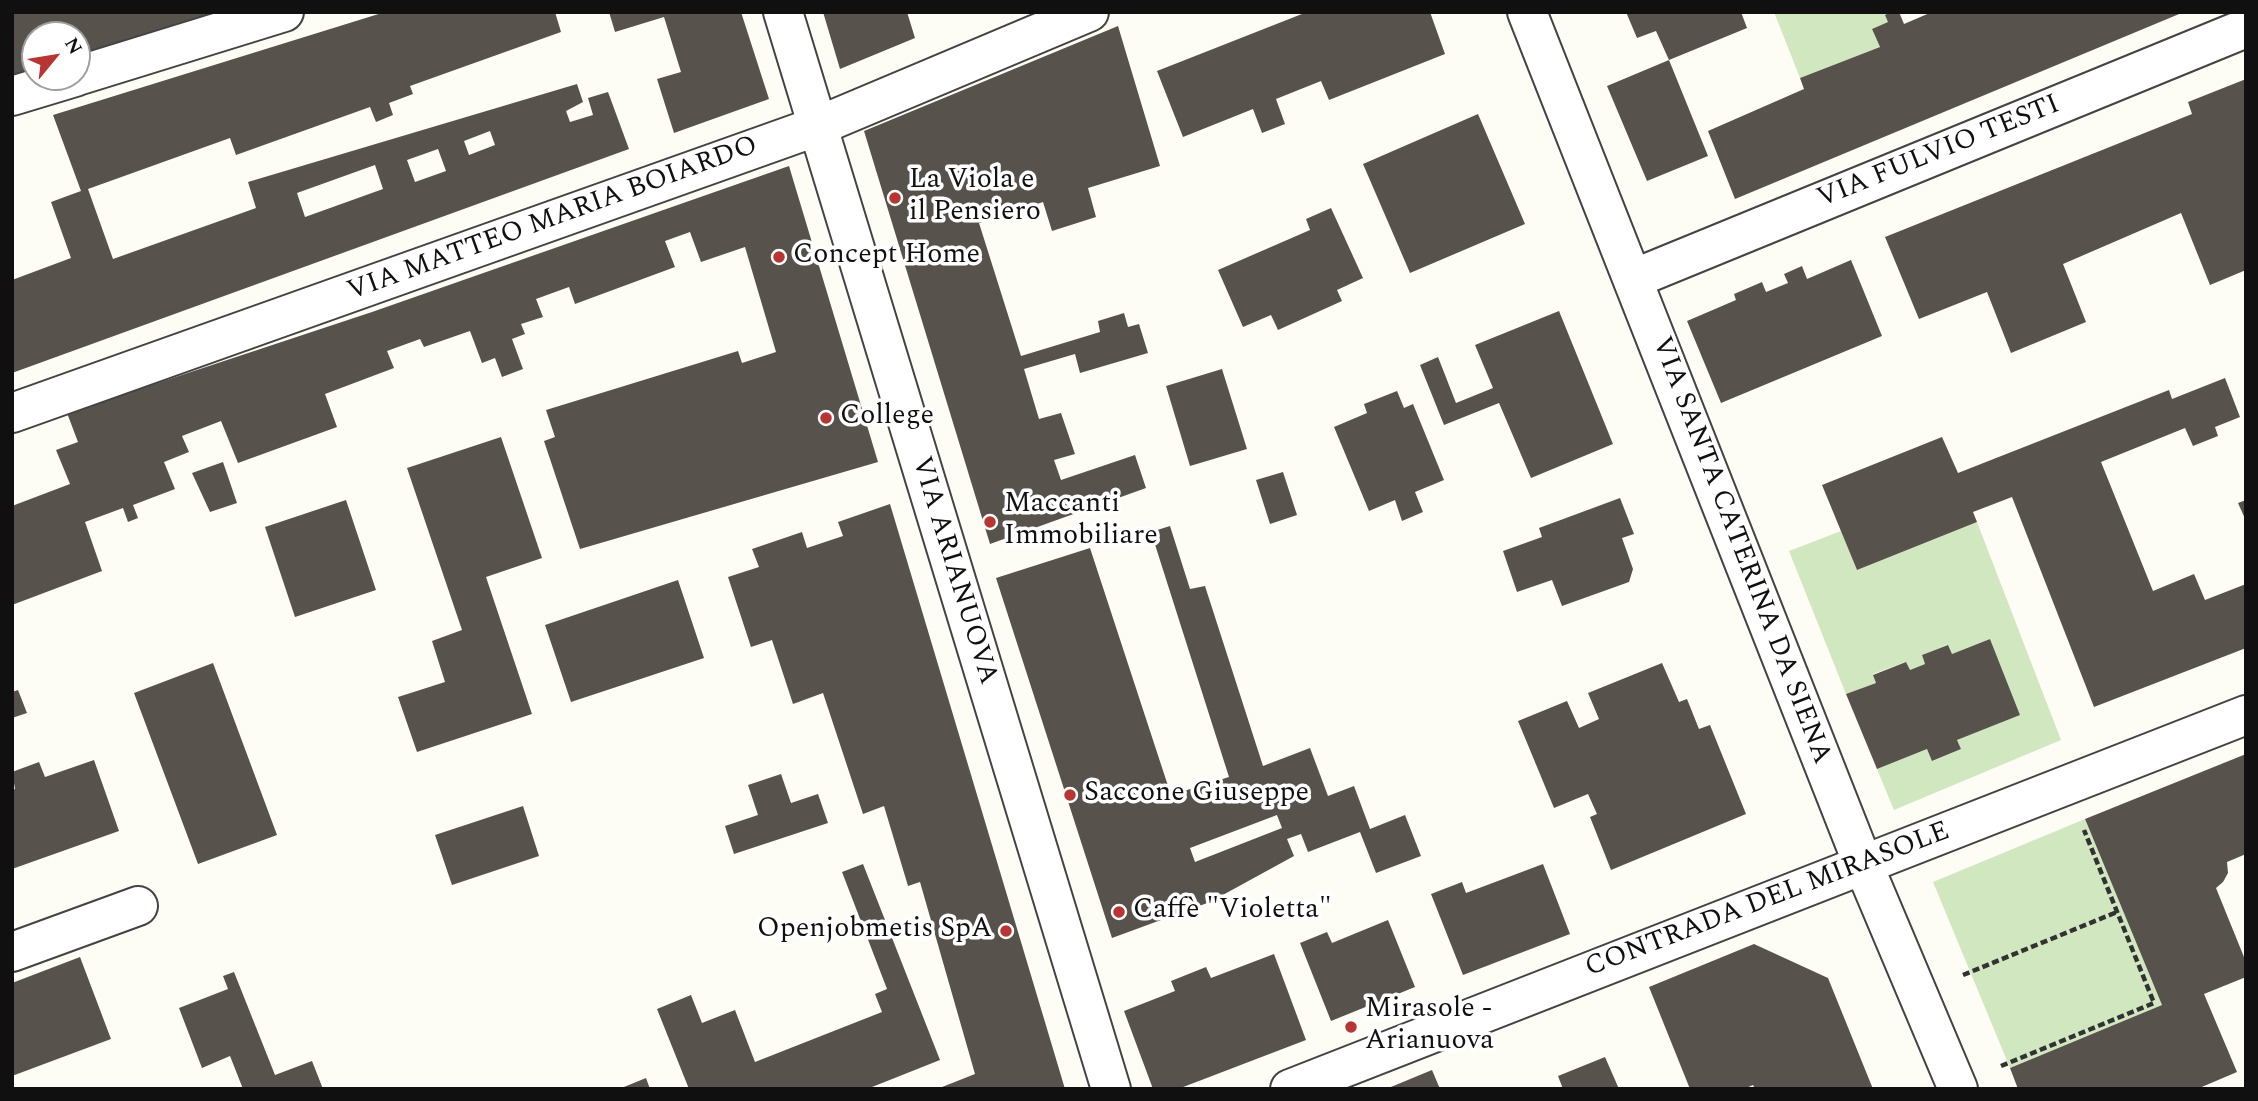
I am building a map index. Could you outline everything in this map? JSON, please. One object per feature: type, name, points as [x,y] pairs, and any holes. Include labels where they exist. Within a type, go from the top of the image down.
[{"type":"street","points":[[91,72],[284,12]]},
{"type":"street","name":"VIA ARIANUOVA","points":[[783,12],[1111,1089]]},
{"type":"street","name":"VIA MATTEO MARIA BOIARDO","points":[[12,413],[818,126],[1088,12]]},
{"type":"street","name":"VIA SANTA CATERINA DA SIENA","points":[[1527,12],[1863,863],[1958,1089]]},
{"type":"street","name":"VIA FULVIO TESTI","points":[[1633,279],[2246,28]]},
{"type":"street","points":[[12,96],[29,91]]},
{"type":"street","name":"CONTRADA DEL MIRASOLE","points":[[1290,1089],[2246,715]]},
{"type":"street","points":[[12,952],[138,906]]},
{"type":"path","points":[[2001,1066],[2154,1003],[2066,785]]},
{"type":"path","points":[[1918,994],[2117,912]]},
{"type":"green space","points":[[1774,12],[1891,12],[1888,22],[1872,29],[1880,47],[1800,78]]},
{"type":"green space","points":[[1977,522],[2061,740],[1894,810],[1877,769],[1927,749],[1933,761],[1961,749],[1957,740],[2020,715],[1990,639],[1952,654],[1947,645],[1922,655],[1925,664],[1910,670],[1905,662],[1873,674],[1876,683],[1846,694],[1789,551],[1841,531],[1857,570]]},
{"type":"green space","points":[[2085,819],[2162,1005],[2010,1068],[1933,882]]},
{"type":"building","points":[[12,12],[215,12],[91,52],[91,21],[21,21],[21,74],[12,77]]},
{"type":"building","points":[[385,12],[555,12],[561,32],[410,86],[413,94],[389,103],[393,115],[376,122],[370,107],[236,155],[230,138],[88,189],[113,259],[256,208],[248,182],[577,84],[583,102],[566,111],[570,122],[593,115],[588,98],[608,92],[629,149],[12,373],[12,280],[71,258],[51,202],[81,191],[53,115]],"holes":[[[490,131],[495,145],[469,155],[464,141]],[[438,149],[446,171],[415,182],[407,160]],[[375,165],[383,189],[305,217],[297,193]]]},
{"type":"building","points":[[609,12],[741,12],[769,99],[674,133],[657,79],[681,72],[664,17],[615,32]]},
{"type":"building","points":[[823,12],[907,12],[915,38],[840,69]]},
{"type":"building","points":[[1307,12],[1430,12],[1445,54],[1329,100],[1321,81],[1276,99],[1285,124],[1262,133],[1253,109],[1183,137],[1157,71]]},
{"type":"building","points":[[1626,12],[1741,12],[1747,28],[1669,60],[1656,31],[1637,38]]},
{"type":"building","points":[[1899,12],[1904,24],[1932,12],[2184,12],[1735,199],[1708,131],[1804,89],[1800,78],[1880,47],[1872,29],[1888,22],[1885,15]]},
{"type":"building","points":[[1118,26],[1160,166],[1088,188],[1096,217],[1052,231],[1043,202],[979,223],[1021,356],[1100,332],[1098,321],[1124,313],[1128,327],[1139,324],[1148,353],[1080,373],[1075,354],[1024,369],[1039,419],[1061,413],[1075,454],[1054,460],[1061,480],[1135,455],[1146,488],[990,544],[864,131]]},
{"type":"building","points":[[1669,60],[1708,156],[1647,181],[1607,86]]},
{"type":"building","points":[[2246,79],[2246,270],[2210,285],[2181,213],[2063,264],[2086,322],[2011,353],[1987,292],[1919,319],[1885,237],[2192,114],[2188,102]]},
{"type":"building","points":[[1478,114],[1525,224],[1410,273],[1363,164]]},
{"type":"building","points":[[789,166],[878,462],[580,549],[544,441],[555,437],[546,410],[738,351],[742,363],[776,352],[745,247],[701,262],[690,232],[665,241],[675,267],[575,304],[569,287],[536,299],[543,317],[521,324],[525,334],[512,339],[523,369],[502,377],[495,358],[482,363],[470,331],[424,347],[420,339],[387,351],[394,368],[325,394],[337,427],[238,463],[221,421],[182,436],[189,452],[164,462],[175,489],[133,505],[138,518],[128,522],[123,508],[85,522],[102,571],[12,605],[12,506],[70,484],[56,450],[78,442],[67,413],[372,312]]},
{"type":"building","points":[[1331,208],[1363,278],[1337,290],[1342,301],[1278,330],[1271,315],[1243,327],[1218,270],[1310,230],[1306,219]]},
{"type":"building","points":[[1851,260],[1882,336],[1721,403],[1687,321],[1736,300],[1734,294],[1762,282],[1766,292],[1788,283],[1784,274],[1802,266],[1807,279]]},
{"type":"building","points":[[1559,311],[1613,444],[1531,478],[1499,403],[1444,425],[1420,365],[1438,357],[1456,403],[1493,388],[1475,345]]},
{"type":"building","points":[[1222,369],[1247,449],[1190,466],[1166,386]]},
{"type":"building","points":[[2225,378],[2240,417],[2215,427],[2218,436],[2193,446],[2185,428],[2101,462],[2153,591],[2194,574],[2205,600],[2246,584],[2246,648],[2094,707],[2012,497],[1973,512],[1977,522],[1857,570],[1822,485],[1942,437],[1958,473],[2169,390],[2172,399]]},
{"type":"building","points":[[1397,391],[1404,408],[1413,404],[1444,480],[1415,492],[1423,512],[1402,521],[1395,500],[1369,511],[1334,427],[1367,413],[1364,404]]},
{"type":"building","points":[[501,437],[542,558],[486,577],[532,714],[417,752],[398,697],[445,682],[432,641],[462,630],[407,468]]},
{"type":"building","points":[[223,462],[237,503],[210,512],[192,473]]},
{"type":"building","points":[[1283,472],[1297,515],[1270,524],[1256,480]]},
{"type":"building","points":[[1620,498],[1634,534],[1622,538],[1633,569],[1629,582],[1562,606],[1552,580],[1517,592],[1503,551],[1542,537],[1539,528]]},
{"type":"building","points":[[346,500],[376,590],[295,617],[265,527]]},
{"type":"building","points":[[2246,500],[2246,521],[2238,503]]},
{"type":"building","points":[[890,504],[1065,1089],[937,1089],[975,1074],[920,882],[908,886],[884,806],[863,814],[823,693],[793,704],[772,640],[751,647],[728,577],[759,567],[752,549],[802,532],[807,548],[843,536],[838,522]]},
{"type":"building","points":[[1170,526],[1190,589],[1205,586],[1263,766],[1310,748],[1328,796],[1354,786],[1370,829],[1405,815],[1421,856],[1376,873],[1360,832],[1308,852],[1301,834],[1287,839],[1294,856],[1210,902],[1112,938],[996,578],[1090,548],[1171,795],[1229,777],[1151,532]],"holes":[[[1277,815],[1282,828],[1195,862],[1190,848]]]},
{"type":"building","points":[[678,580],[704,658],[571,702],[545,625]]},
{"type":"building","points":[[1990,639],[2020,715],[1957,740],[1961,749],[1932,761],[1927,749],[1877,769],[1846,694],[1876,683],[1873,675],[1906,662],[1910,670],[1925,664],[1922,655],[1948,645],[1952,654]]},
{"type":"building","points":[[213,663],[277,835],[198,864],[134,693]]},
{"type":"building","points":[[1662,663],[1679,702],[1687,699],[1699,729],[1710,725],[1746,814],[1611,870],[1590,817],[1597,814],[1588,794],[1554,808],[1518,721],[1567,701],[1579,728],[1599,719],[1588,693]]},
{"type":"building","points":[[18,690],[27,713],[12,718],[12,692]]},
{"type":"building","points":[[2246,754],[2246,854],[2227,862],[2228,873],[2216,888],[2246,962],[2246,977],[2204,994],[2237,1072],[2197,1089],[2018,1089],[2010,1068],[2162,1005],[2085,819]]},
{"type":"building","points":[[94,760],[119,831],[12,869],[12,790],[15,789],[12,772],[39,762],[45,777]]},
{"type":"building","points":[[781,774],[791,803],[818,794],[828,823],[734,854],[725,826],[758,815],[748,785]]},
{"type":"building","points":[[523,806],[539,856],[452,885],[435,835]]},
{"type":"building","points":[[863,864],[940,1060],[867,1089],[689,1089],[657,1009],[691,995],[702,1023],[735,1010],[755,1062],[882,1012],[875,994],[887,989],[842,872]]},
{"type":"building","points":[[1543,864],[1570,934],[1463,975],[1431,894],[1462,882],[1466,893]]},
{"type":"building","points":[[1388,920],[1415,987],[1331,1021],[1300,943],[1327,932],[1332,943]]},
{"type":"building","points":[[1754,944],[1828,978],[1873,1089],[1755,1089],[1753,1085],[1744,1089],[1690,1089],[1649,987]]},
{"type":"building","points":[[1274,954],[1306,1040],[1178,1089],[1153,1089],[1124,1011],[1175,991],[1171,981],[1206,967],[1211,978]]},
{"type":"building","points":[[80,957],[111,1039],[12,1076],[12,983]]},
{"type":"building","points":[[234,972],[275,1075],[312,1061],[323,1089],[243,1089],[230,1056],[202,1068],[179,1008],[228,989],[223,976]]},
{"type":"building","points":[[1605,1057],[1619,1089],[1563,1089],[1558,1076]]},
{"type":"building","points":[[1432,1070],[1440,1089],[1386,1089]]},
{"type":"building","points":[[646,1078],[650,1089],[619,1089]]},
{"type":"place","name":"La Viola e il Pensiero","points":[[895,198]]},
{"type":"place","name":"Concept Home","points":[[779,257]]},
{"type":"place","name":"College","points":[[826,418]]},
{"type":"place","name":"Maccanti Immobiliare","points":[[990,522]]},
{"type":"place","name":"Saccone Giuseppe","points":[[1070,795]]},
{"type":"place","name":"Caffè \"Violetta\"","points":[[1119,912]]},
{"type":"place","name":"Openjobmetis SpA","points":[[1006,931]]},
{"type":"place","name":"Mirasole - Arianuova","points":[[1351,1027]]}]
